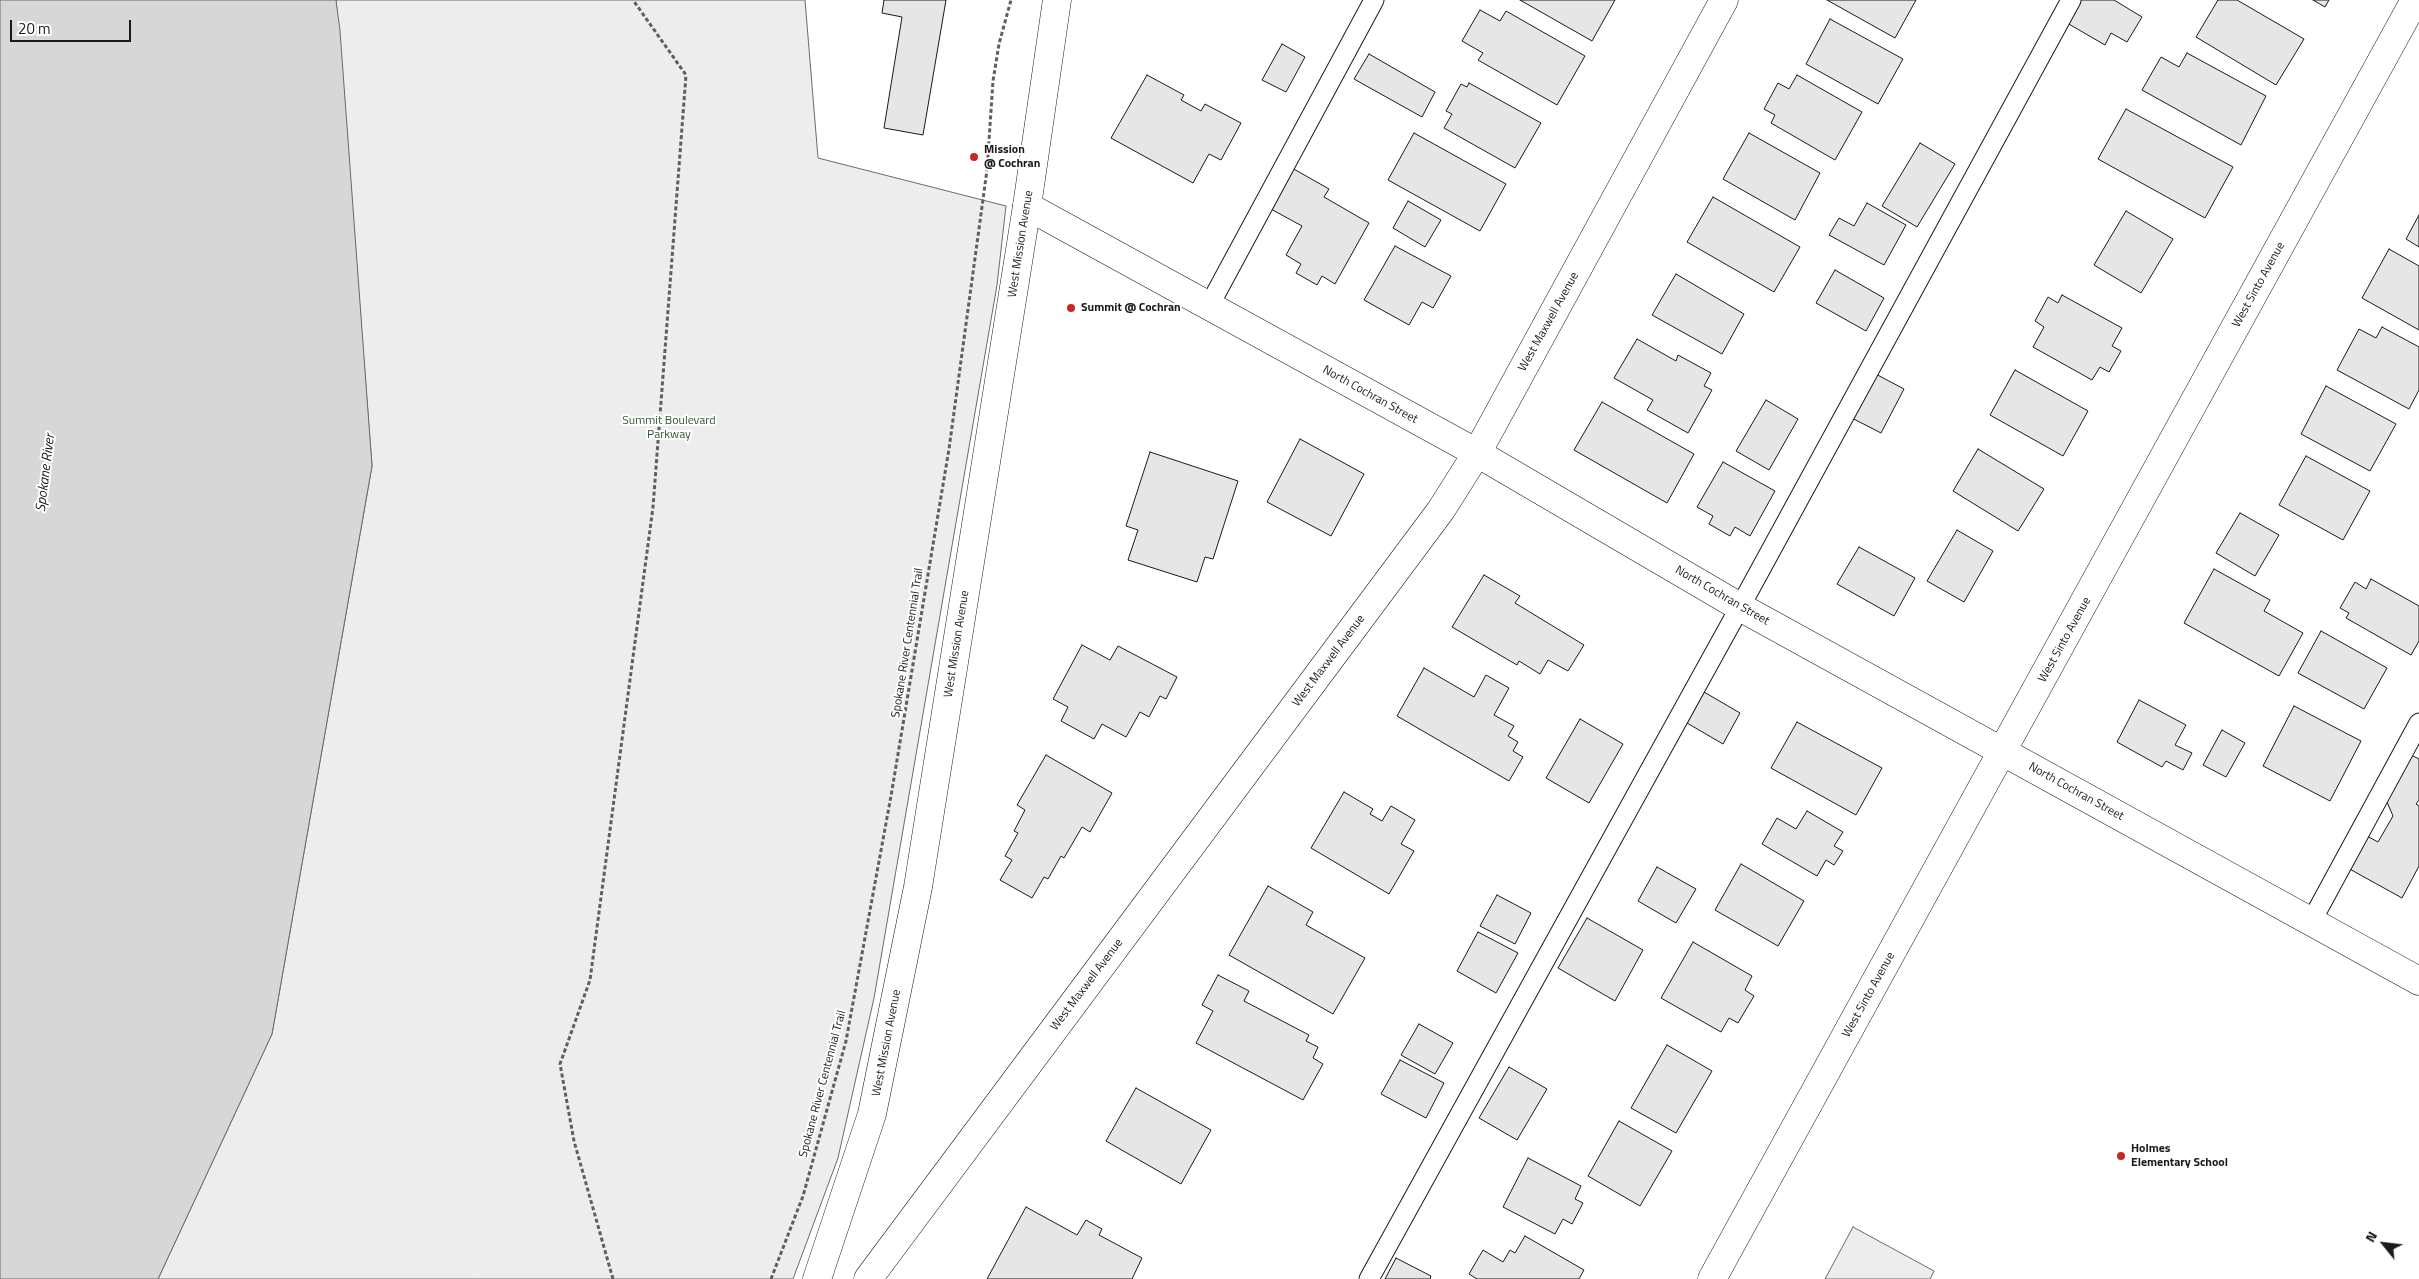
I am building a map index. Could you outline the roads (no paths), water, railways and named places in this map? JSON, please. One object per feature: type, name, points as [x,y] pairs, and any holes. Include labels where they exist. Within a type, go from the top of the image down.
[{"type":"street","name":"West Mission Avenue","points":[[817,1279],[872,1114],[918,886],[1027,206],[1057,0]]},
{"type":"street","name":"West Maxwell Avenue","points":[[868,1279],[1441,510],[1477,454],[1724,0]]},
{"type":"street","name":"West Sinto Avenue","points":[[1712,1279],[2415,0]]},
{"type":"street","name":"North Cochran Street","points":[[1027,206],[1477,454],[1740,607],[2419,981]]},
{"type":"lane","points":[[1209,306],[1374,0]]},
{"type":"lane","points":[[1369,1279],[1740,607],[2071,0]]},
{"type":"lane","points":[[2311,922],[2419,724]]},
{"type":"water","name":"Spokane River","points":[[0,0],[336,0],[340,31],[372,466],[272,1034],[158,1279],[0,1279]]},
{"type":"place","name":"Mission @ Cochran","points":[[974,157]]},
{"type":"place","name":"Summit @ Cochran","points":[[1071,308]]},
{"type":"place","name":"Holmes Elementary School","points":[[2121,1156]]},
{"type":"park label","name":"Summit Boulevard Parkway","points":[[669,428]]}]
